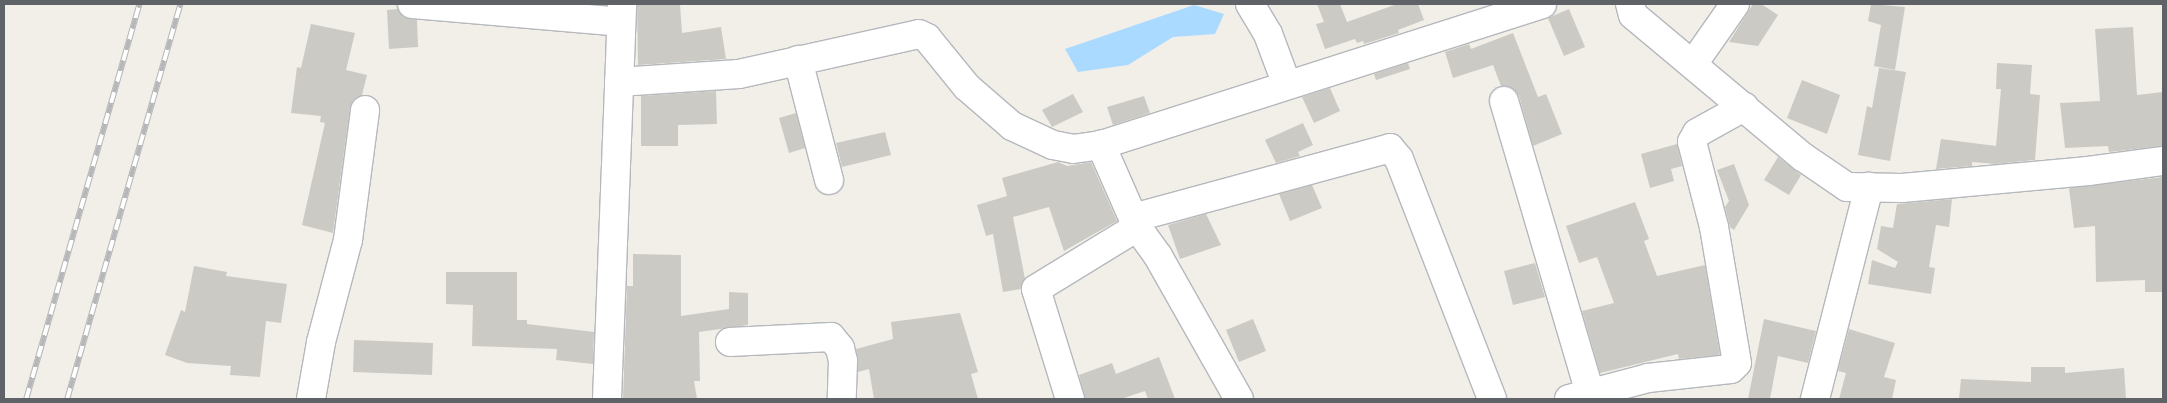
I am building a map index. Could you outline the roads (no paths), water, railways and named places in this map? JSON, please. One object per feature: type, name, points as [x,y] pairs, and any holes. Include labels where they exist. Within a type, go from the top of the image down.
[{"type":"street","points":[[412,4],[621,13],[607,399]]},
{"type":"street","points":[[1250,4],[1268,34],[1287,85]]},
{"type":"street","points":[[619,82],[739,74],[919,34],[927,38],[967,87],[1012,126],[1053,145],[1073,149],[1101,145],[1542,4]]},
{"type":"street","points":[[1630,4],[1634,15],[1803,157],[1847,187],[1902,188],[2088,171],[2163,160]]},
{"type":"street","points":[[1693,64],[1735,4]]},
{"type":"street","points":[[798,60],[829,180]]},
{"type":"street","points":[[1504,100],[1579,396],[1660,388],[1731,368],[1737,363],[1714,228],[1692,142],[1697,133],[1744,107]]},
{"type":"street","points":[[311,399],[322,342],[348,240],[365,110]]},
{"type":"street","points":[[1101,145],[1135,222],[1158,256],[1238,399]]},
{"type":"street","points":[[1070,399],[1036,289],[1135,222],[1390,148],[1399,159],[1492,399]]},
{"type":"street","points":[[1815,399],[1869,187]]},
{"type":"street","points":[[730,342],[831,337],[840,348],[843,362],[842,399]]},
{"type":"water","points":[[1194,5],[1224,14],[1215,34],[1173,37],[1128,65],[1078,72],[1065,49]]},
{"type":"railway","points":[[26,399],[139,4]]},
{"type":"railway","points":[[67,399],[180,4]]}]
